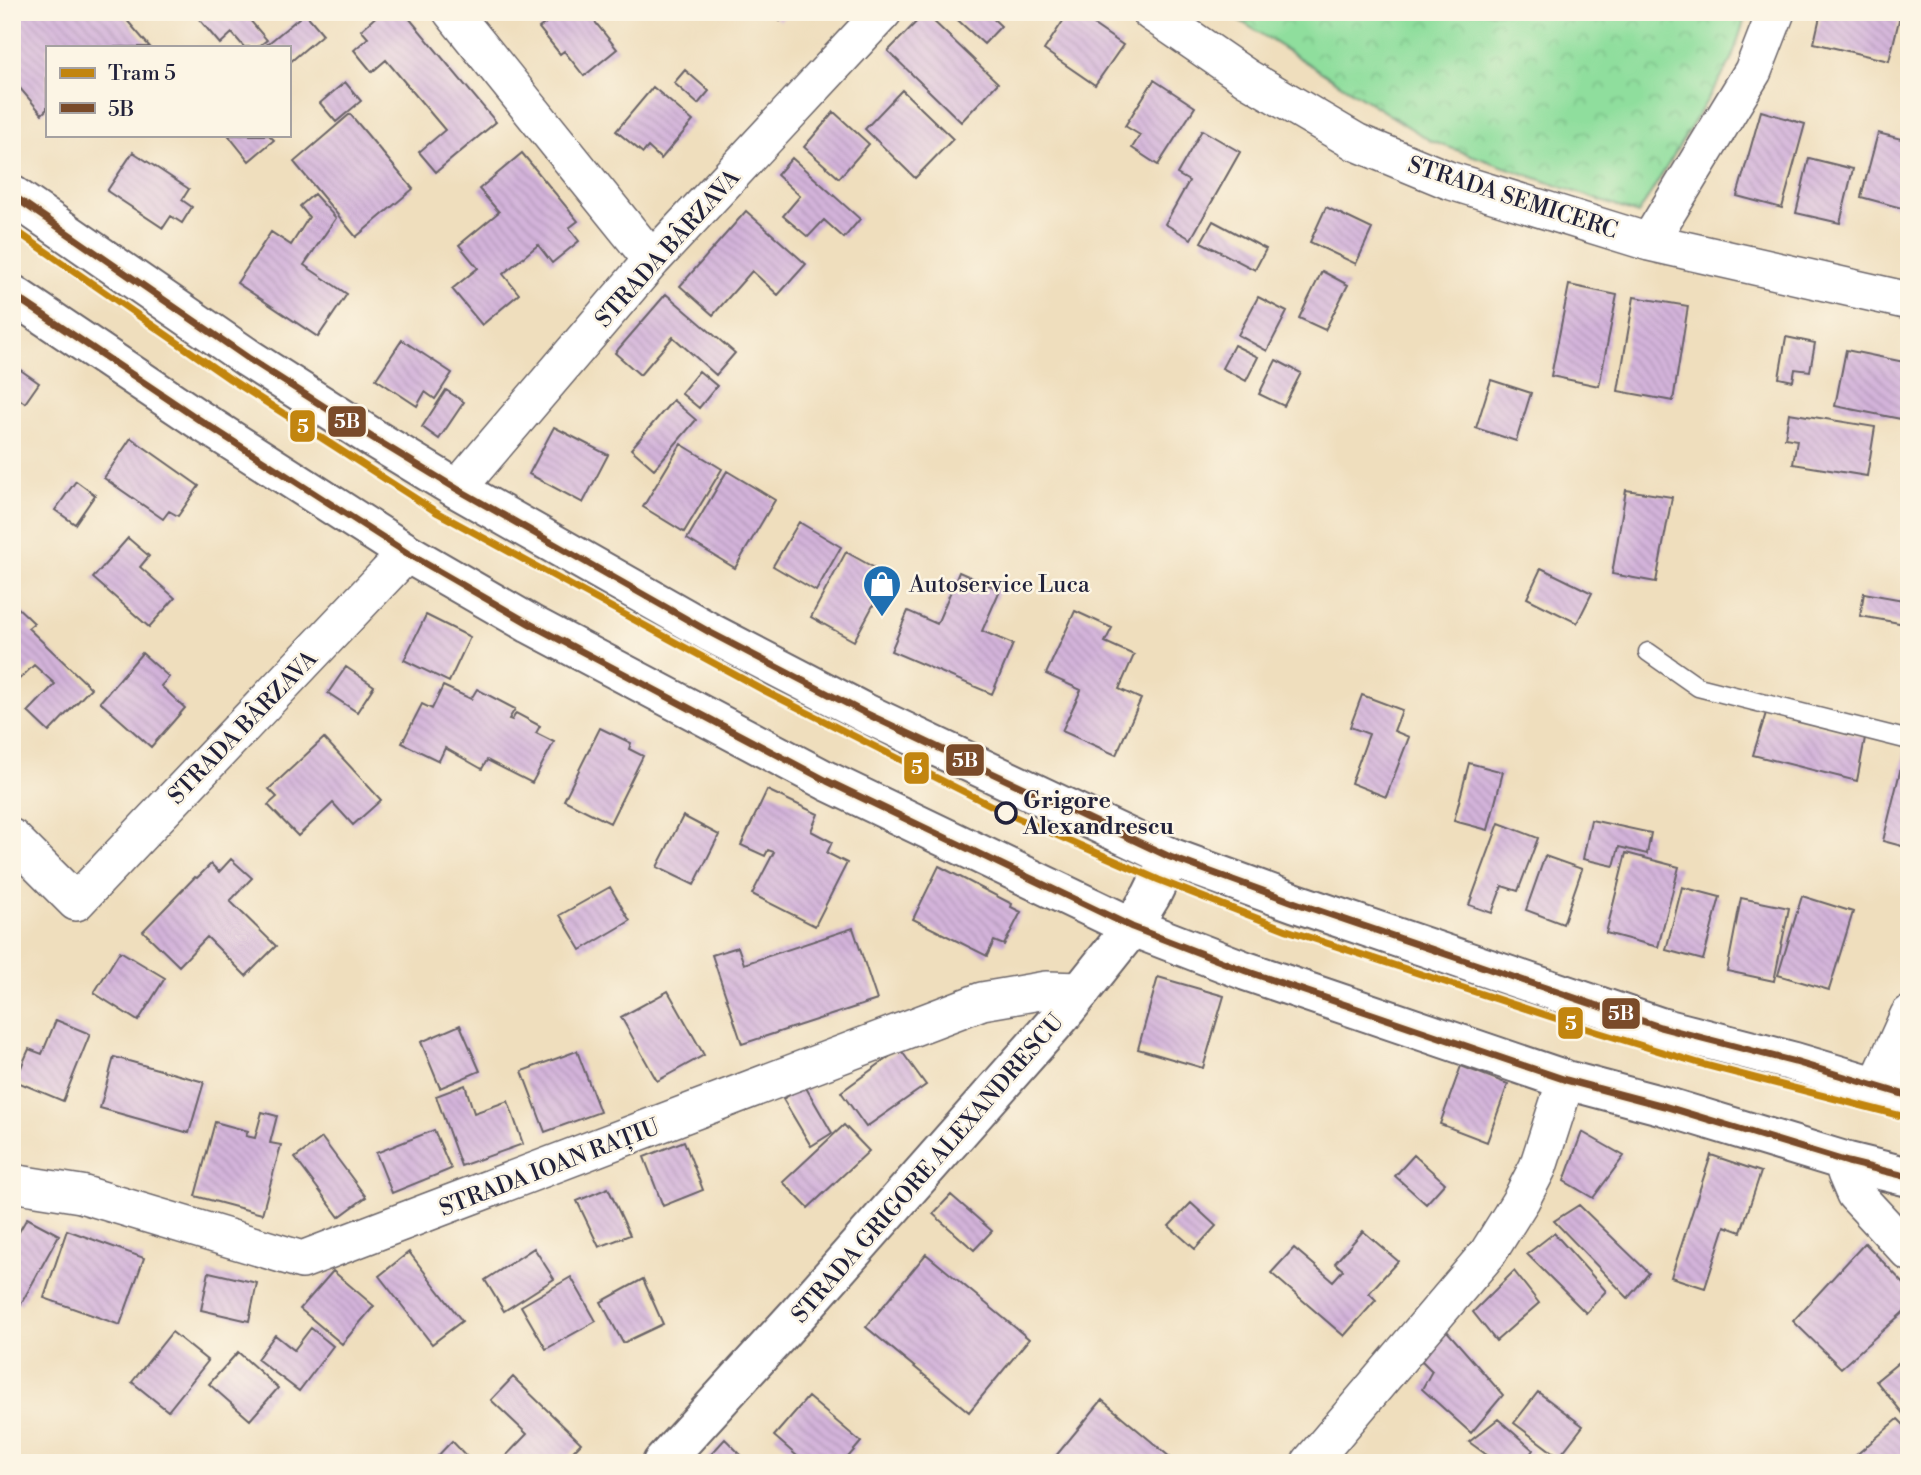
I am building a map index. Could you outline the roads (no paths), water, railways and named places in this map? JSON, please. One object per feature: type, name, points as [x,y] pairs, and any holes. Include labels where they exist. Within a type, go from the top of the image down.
[{"type":"main road","points":[[12,195],[248,359],[373,439],[711,633],[853,707],[1170,857],[1296,903],[1660,1027],[1893,1091]]},
{"type":"main road","points":[[12,294],[198,419],[407,553],[530,624],[814,775],[1132,927],[1246,971],[1566,1080],[1677,1110],[1848,1162],[1909,1177]]},
{"type":"main road","name":"STRADA GRIGORE ALEXANDRESCU","points":[[662,1463],[797,1315],[1062,1015],[1132,927],[1170,857]]},
{"type":"street","points":[[452,12],[652,260]]},
{"type":"street","name":"STRADA BÂRZAVA","points":[[457,489],[652,260],[883,12]]},
{"type":"street","name":"STRADA SEMICERC","points":[[1151,12],[1247,78],[1356,142],[1448,180],[1649,242],[1909,301]]},
{"type":"street","points":[[1649,242],[1754,71],[1776,12]]},
{"type":"street","name":"STRADA BÂRZAVA","points":[[12,838],[76,902],[407,553]]},
{"type":"street","name":"STRADA IOAN RAȚIU","points":[[12,1183],[81,1194],[302,1259],[982,1002],[1046,990],[1082,991]]},
{"type":"street","points":[[1893,1091],[1909,1015]]},
{"type":"street","points":[[1310,1463],[1488,1253],[1538,1167],[1566,1080]]},
{"type":"street","points":[[1848,1162],[1846,1173],[1855,1194],[1909,1252]]},
{"type":"lane","points":[[1648,652],[1698,687],[1909,740]]},
{"type":"tram line","name":"5","points":[[12,228],[230,379],[438,513],[765,691],[1006,813],[1159,880],[1287,930],[1705,1065],[1909,1118]]},
{"type":"place","name":"Autoservice Luca","points":[[882,618]]},
{"type":"place","name":"Grigore Alexandrescu","points":[[1006,813]]}]
